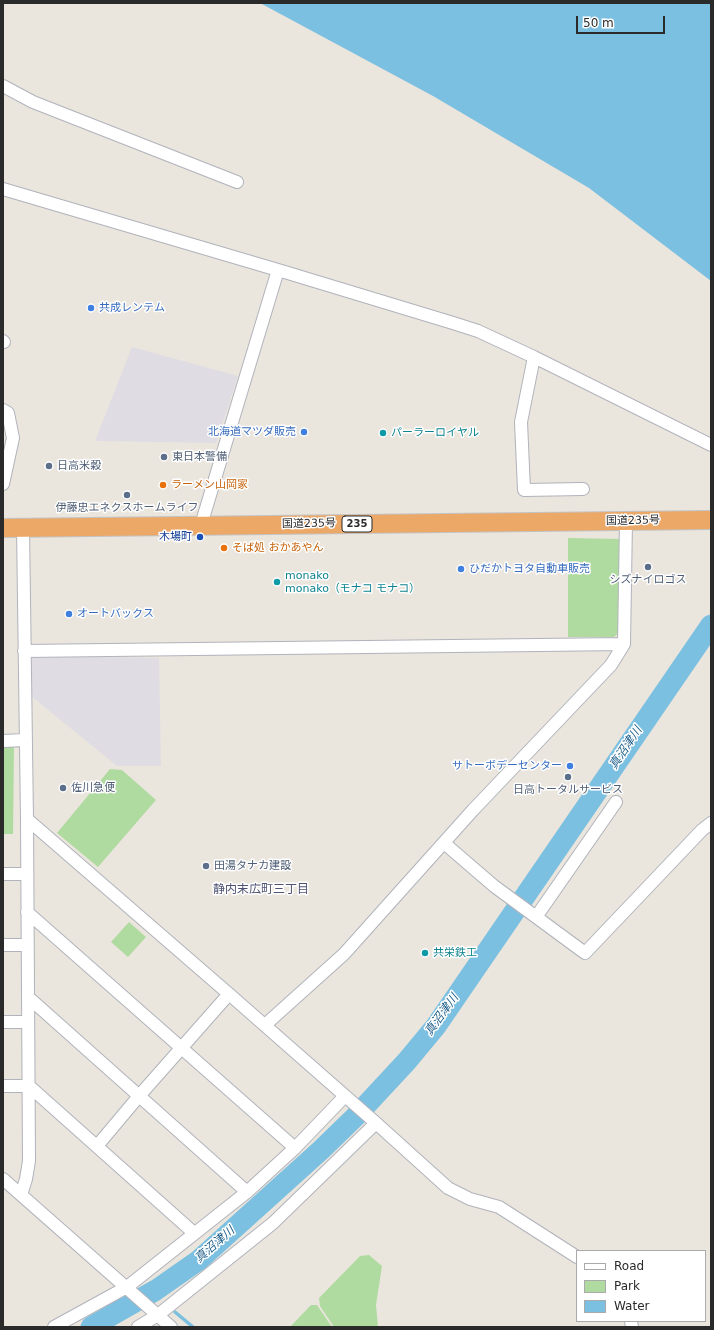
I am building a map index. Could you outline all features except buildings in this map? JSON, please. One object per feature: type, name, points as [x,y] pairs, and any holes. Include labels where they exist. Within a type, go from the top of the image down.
[{"type":"highway","name":"国道235号","points":[[3,528],[711,520]]},
{"type":"street","points":[[3,86],[33,102],[237,182]]},
{"type":"street","points":[[4,193],[278,270],[454,322],[478,331],[534,357],[711,445]]},
{"type":"street","points":[[201,526],[278,270]]},
{"type":"street","points":[[534,357],[521,422],[524,490],[583,489]]},
{"type":"street","points":[[3,410],[8,413],[13,438],[3,484]]},
{"type":"street","points":[[265,1025],[344,954],[473,810],[611,665],[624,644],[626,521]]},
{"type":"street","points":[[21,1195],[26,1179],[29,1161],[28,912],[23,528]]},
{"type":"street","points":[[24,651],[624,644]]},
{"type":"street","points":[[3,741],[25,740]]},
{"type":"street","points":[[532,914],[616,802]]},
{"type":"street","points":[[27,819],[265,1025],[448,1188],[470,1199],[499,1207],[576,1256]]},
{"type":"street","points":[[444,843],[494,886],[585,953],[702,830],[711,823]]},
{"type":"street","points":[[3,874],[27,874]]},
{"type":"street","points":[[28,912],[295,1148]]},
{"type":"street","points":[[3,945],[27,945]]},
{"type":"street","points":[[97,1146],[229,994]]},
{"type":"street","points":[[28,997],[247,1192]]},
{"type":"street","points":[[3,1022],[28,1022]]},
{"type":"street","points":[[3,1086],[29,1086],[194,1233]]},
{"type":"street","points":[[54,1327],[130,1289],[194,1233],[247,1192],[349,1099]]},
{"type":"street","points":[[138,1327],[154,1312],[273,1223],[372,1119]]},
{"type":"street","points":[[3,1179],[172,1327]]},
{"type":"shaded area","points":[[132,347],[238,376],[216,443],[95,441]]},
{"type":"shaded area","points":[[32,656],[159,658],[161,766],[117,766],[31,696]]},
{"type":"green space","points":[[568,538],[621,539],[620,632],[614,637],[568,637]]},
{"type":"green space","points":[[3,746],[14,746],[13,834],[3,834]]},
{"type":"green space","points":[[110,769],[122,770],[156,800],[98,867],[57,833]]},
{"type":"green space","points":[[129,922],[146,937],[128,957],[111,942]]},
{"type":"green space","points":[[369,1255],[382,1266],[376,1305],[378,1327],[334,1327],[320,1306],[319,1298],[360,1256]]},
{"type":"green space","points":[[311,1305],[317,1305],[332,1327],[290,1327]]},
{"type":"water","points":[[260,3],[711,3],[711,281],[589,188],[433,96]]},
{"type":"waterway","name":"真沼津川","points":[[91,1327],[156,1290],[199,1260],[321,1150],[355,1117],[407,1061],[436,1026],[711,625]]},
{"type":"waterway","name":"真沼津川","points":[[156,1290],[159,1295]]},
{"type":"waterway","points":[[175,1312],[193,1327]]},
{"type":"place","name":"共成レンテム","points":[[91,308]]},
{"type":"place","name":"北海道マツダ販売","points":[[304,432]]},
{"type":"place","name":"パーラーロイヤル","points":[[383,433]]},
{"type":"place","name":"東日本警備","points":[[164,457]]},
{"type":"place","name":"日高米穀","points":[[49,466]]},
{"type":"place","name":"ラーメン山岡家","points":[[163,485]]},
{"type":"place","name":"伊藤忠エネクスホームライフ","points":[[127,495]]},
{"type":"place","name":"木場町","points":[[200,537]]},
{"type":"place","name":"そば処 おかあやん","points":[[224,548]]},
{"type":"place","name":"シズナイロゴス","points":[[648,567]]},
{"type":"place","name":"ひだかトヨタ自動車販売","points":[[461,569]]},
{"type":"place","name":"monako monako（モナコ モナコ）","points":[[277,582]]},
{"type":"place","name":"オートバックス","points":[[69,614]]},
{"type":"place","name":"サトーボデーセンター","points":[[570,766]]},
{"type":"place","name":"日高トータルサービス","points":[[568,777]]},
{"type":"place","name":"佐川急便","points":[[63,788]]},
{"type":"place","name":"田湯タナカ建設","points":[[206,866]]},
{"type":"place","name":"共栄鉄工","points":[[425,953]]},
{"type":"district","name":"静内末広町三丁目","points":[[261,890]]}]
